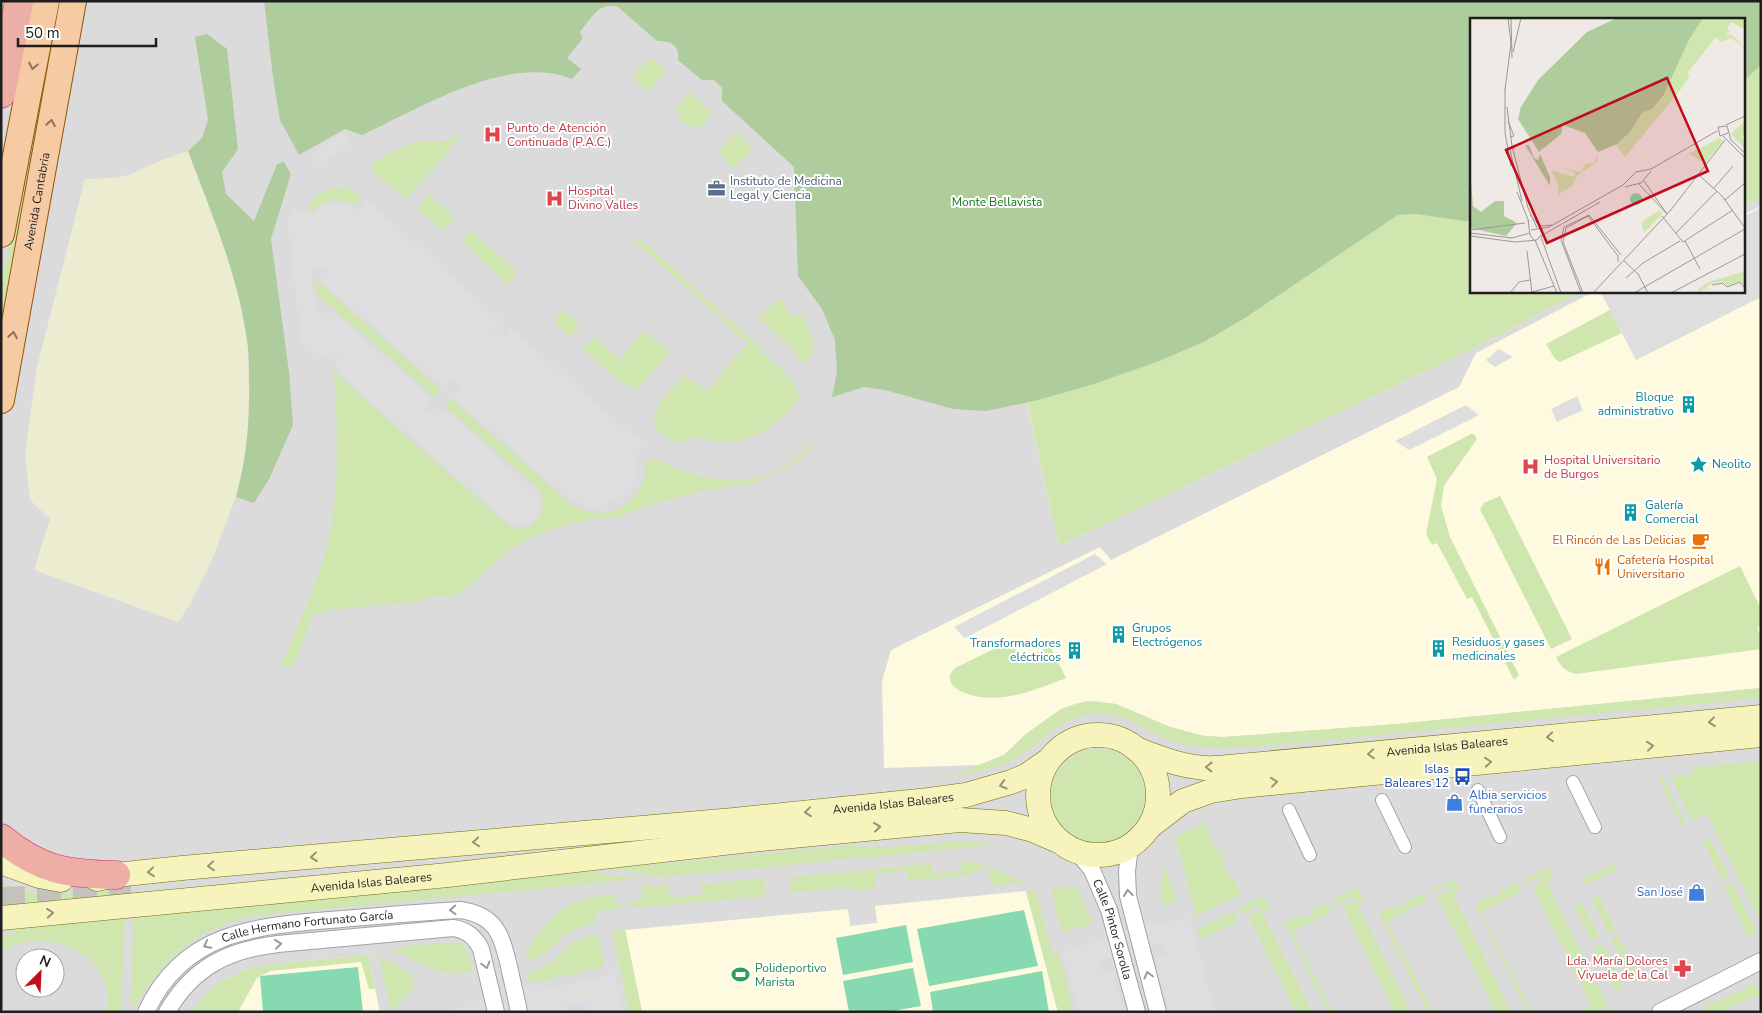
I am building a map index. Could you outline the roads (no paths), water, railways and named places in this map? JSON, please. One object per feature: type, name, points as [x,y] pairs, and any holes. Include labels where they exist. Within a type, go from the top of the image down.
[{"type":"highway","points":[[1,94],[19,1]]},
{"type":"highway","points":[[1,838],[38,864],[65,872],[123,882]]},
{"type":"main road","points":[[1,234],[46,1]]},
{"type":"main road","name":"Avenida Cantabria","points":[[1,400],[73,1]]},
{"type":"main road","name":"Avenida Islas Baleares","points":[[1136,749],[1167,761],[1206,768],[1761,717]]},
{"type":"main road","points":[[1096,734],[1123,740],[1136,749],[1145,757],[1151,767],[1158,788],[1157,809],[1149,827],[1138,841],[1116,853],[1100,856],[1078,853],[1056,840],[1040,815],[1037,802],[1037,789],[1046,762],[1060,748],[1071,741],[1083,736],[1096,734]]},
{"type":"main road","name":"Avenida Islas Baleares","points":[[1149,827],[1183,801],[1211,791],[1242,786],[1761,735]]},
{"type":"main road","name":"Avenida Islas Baleares","points":[[1,918],[448,875],[966,795],[1026,776],[1046,762]]},
{"type":"main road","name":"Avenida Islas Baleares","points":[[123,882],[434,845],[960,820],[1006,823],[1033,830],[1056,840]]},
{"type":"main road","name":"Avenida Islas Baleares","points":[[1,862],[39,876],[59,880],[123,882],[474,858],[738,830]]},
{"type":"street","points":[[1572,782],[1595,827]]},
{"type":"street","points":[[1478,790],[1500,837]]},
{"type":"street","points":[[1382,800],[1405,847]]},
{"type":"street","points":[[1289,810],[1310,855]]},
{"type":"street","name":"Calle Pintor Sorolla","points":[[1130,847],[1126,871],[1128,896],[1158,1012]]},
{"type":"street","name":"Calle Pintor Sorolla","points":[[1078,853],[1092,870],[1109,910],[1137,1012]]},
{"type":"street","name":"Calle Hermano Fortunato García","points":[[146,1012],[157,991],[173,972],[194,953],[216,941],[258,928],[460,910],[476,913],[486,918],[497,928],[504,945],[518,1005]]},
{"type":"street","name":"Calle Hermano Fortunato García","points":[[167,1012],[177,996],[198,974],[210,965],[232,954],[258,946],[453,928],[468,932],[481,949],[495,1007]]},
{"type":"street","points":[[1660,1012],[1761,961]]},
{"type":"street","points":[[495,1007],[518,1005]]},
{"type":"tunnel","points":[[1,899],[74,897],[131,889]]},
{"type":"place","name":"Punto de Atención Continuada (P.A.C.)","points":[[493,135]]},
{"type":"place","name":"Instituto de Medicina Legal y Ciencia","points":[[716,188]]},
{"type":"place","name":"Hospital Divino Valles","points":[[554,198]]},
{"type":"place","name":"Bloque administrativo","points":[[1688,404]]},
{"type":"place","name":"Neolito","points":[[1698,464]]},
{"type":"place","name":"Hospital Universitario de Burgos","points":[[1530,467]]},
{"type":"place","name":"Galería Comercial","points":[[1631,512]]},
{"type":"place","name":"El Rincón de Las Delicias","points":[[1700,540]]},
{"type":"place","name":"Cafetería Hospital Universitario","points":[[1603,567]]},
{"type":"place","name":"Grupos Electrógenos","points":[[1118,635]]},
{"type":"place","name":"Residuos y gases medicinales","points":[[1438,649]]},
{"type":"place","name":"Transformadores eléctricos","points":[[1075,650]]},
{"type":"place","name":"Islas Baleares 12","points":[[1463,776]]},
{"type":"place","name":"Albia servicios funerarios","points":[[1455,802]]},
{"type":"place","name":"San José","points":[[1697,892]]},
{"type":"place","name":"Lda. María Dolores Viyuela de la Cal","points":[[1682,968]]},
{"type":"place","name":"Polideportivo Marista","points":[[741,975]]},
{"type":"park label","name":"Monte Bellavista","points":[[997,202]]}]
